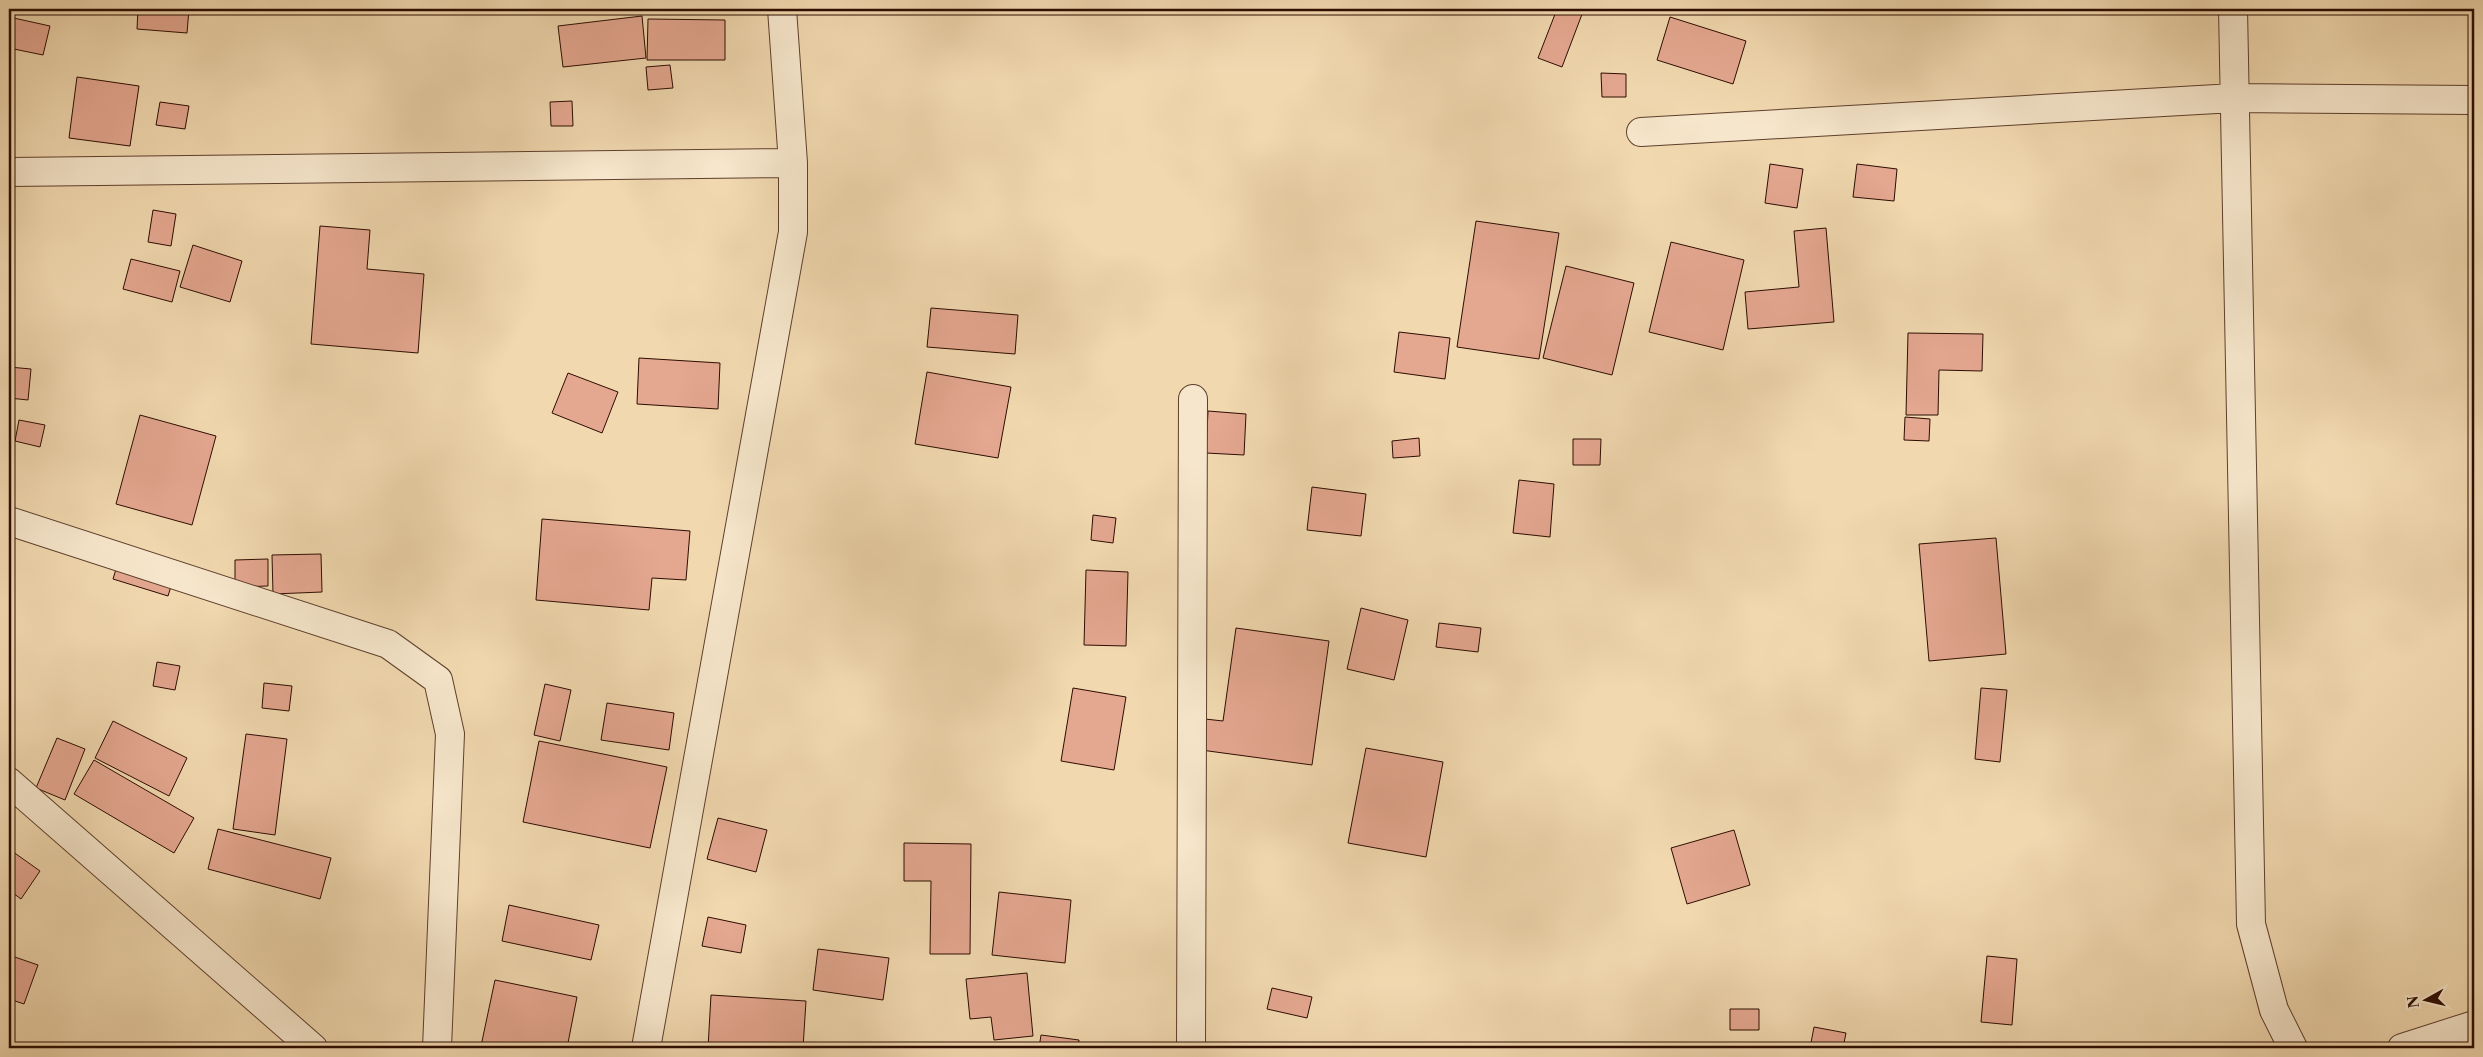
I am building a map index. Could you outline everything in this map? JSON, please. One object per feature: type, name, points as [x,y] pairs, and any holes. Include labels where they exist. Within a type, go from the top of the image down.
[{"type":"street","points":[[646,1048],[793,232],[793,163],[782,9]]},
{"type":"street","points":[[2233,9],[2250,924],[2274,1010],[2293,1048]]},
{"type":"street","points":[[1641,132],[2234,98],[2474,100]]},
{"type":"street","points":[[9,172],[793,163]]},
{"type":"street","points":[[1191,1048],[1193,400]]},
{"type":"street","points":[[9,521],[388,644],[438,680],[450,734],[437,1048]]},
{"type":"street","points":[[9,782],[313,1048]]},
{"type":"street","points":[[2402,1048],[2474,1025]]},
{"type":"building","points":[[138,9],[189,9],[187,33],[137,29]]},
{"type":"building","points":[[1557,9],[1584,9],[1562,67],[1538,58]]},
{"type":"building","points":[[642,16],[646,58],[563,67],[558,26]]},
{"type":"building","points":[[9,17],[50,26],[43,55],[9,48]]},
{"type":"building","points":[[1670,17],[1746,41],[1733,84],[1657,60]]},
{"type":"building","points":[[648,19],[725,20],[725,60],[647,60]]},
{"type":"building","points":[[670,65],[673,88],[648,90],[646,67]]},
{"type":"building","points":[[1601,73],[1626,74],[1626,97],[1602,97]]},
{"type":"building","points":[[77,77],[139,86],[130,146],[69,138]]},
{"type":"building","points":[[572,101],[573,126],[551,126],[550,102]]},
{"type":"building","points":[[160,102],[189,106],[185,129],[156,125]]},
{"type":"building","points":[[1770,164],[1803,169],[1797,208],[1765,203]]},
{"type":"building","points":[[1857,164],[1897,169],[1894,201],[1853,197]]},
{"type":"building","points":[[153,210],[176,214],[171,246],[148,242]]},
{"type":"building","points":[[1476,221],[1559,233],[1539,359],[1457,347]]},
{"type":"building","points":[[320,226],[370,230],[367,269],[424,274],[418,353],[311,344]]},
{"type":"building","points":[[1826,228],[1834,322],[1748,329],[1745,292],[1799,287],[1794,231]]},
{"type":"building","points":[[1671,242],[1744,260],[1723,350],[1649,332]]},
{"type":"building","points":[[193,245],[242,261],[230,302],[180,287]]},
{"type":"building","points":[[131,259],[180,271],[172,302],[123,289]]},
{"type":"building","points":[[1566,266],[1634,283],[1612,375],[1543,358]]},
{"type":"building","points":[[931,308],[1018,315],[1015,354],[927,347]]},
{"type":"building","points":[[1399,332],[1450,338],[1445,379],[1394,372]]},
{"type":"building","points":[[1908,333],[1983,334],[1982,371],[1939,370],[1938,415],[1906,415]]},
{"type":"building","points":[[639,358],[720,363],[718,409],[637,404]]},
{"type":"building","points":[[9,367],[31,369],[28,400],[9,398]]},
{"type":"building","points":[[927,372],[1011,387],[998,458],[915,444]]},
{"type":"building","points":[[568,373],[618,392],[602,433],[552,413]]},
{"type":"building","points":[[9,402],[14,403],[9,451]]},
{"type":"building","points":[[1208,411],[1246,414],[1244,455],[1206,453]]},
{"type":"building","points":[[140,415],[216,436],[192,525],[116,504]]},
{"type":"building","points":[[1905,417],[1930,419],[1929,441],[1904,440]]},
{"type":"building","points":[[19,420],[45,425],[40,447],[15,441]]},
{"type":"building","points":[[1419,438],[1420,456],[1393,458],[1392,441]]},
{"type":"building","points":[[1573,439],[1601,439],[1600,465],[1573,465]]},
{"type":"building","points":[[1519,480],[1554,484],[1550,537],[1513,533]]},
{"type":"building","points":[[1312,487],[1366,494],[1361,536],[1307,530]]},
{"type":"building","points":[[1093,515],[1116,518],[1113,543],[1091,540]]},
{"type":"building","points":[[542,519],[690,531],[686,580],[652,578],[649,610],[536,600]]},
{"type":"building","points":[[1996,538],[2006,654],[1929,661],[1919,544]]},
{"type":"building","points":[[122,549],[177,567],[168,596],[113,579]]},
{"type":"building","points":[[321,554],[322,592],[273,594],[272,555]]},
{"type":"building","points":[[268,559],[268,586],[235,587],[235,560]]},
{"type":"building","points":[[1086,570],[1128,572],[1126,646],[1084,645]]},
{"type":"building","points":[[1361,608],[1408,620],[1394,680],[1347,669]]},
{"type":"building","points":[[1439,623],[1481,628],[1478,652],[1436,647]]},
{"type":"building","points":[[1236,628],[1329,641],[1312,765],[1201,750],[1205,719],[1223,721]]},
{"type":"building","points":[[157,662],[180,666],[175,690],[153,686]]},
{"type":"building","points":[[264,683],[292,686],[289,711],[262,708]]},
{"type":"building","points":[[545,684],[571,690],[560,741],[534,735]]},
{"type":"building","points":[[1073,688],[1126,697],[1114,770],[1061,761]]},
{"type":"building","points":[[1981,688],[2007,690],[2000,762],[1975,759]]},
{"type":"building","points":[[607,703],[674,713],[669,750],[601,740]]},
{"type":"building","points":[[113,721],[187,758],[169,796],[95,758]]},
{"type":"building","points":[[246,734],[287,739],[275,835],[233,829]]},
{"type":"building","points":[[57,738],[85,749],[65,800],[36,788]]},
{"type":"building","points":[[539,741],[667,767],[650,848],[523,822]]},
{"type":"building","points":[[1366,748],[1443,762],[1426,857],[1348,843]]},
{"type":"building","points":[[94,760],[194,818],[174,853],[74,794]]},
{"type":"building","points":[[718,818],[767,830],[756,872],[707,859]]},
{"type":"building","points":[[218,829],[331,858],[320,899],[208,869]]},
{"type":"building","points":[[1734,830],[1750,885],[1687,904],[1671,848]]},
{"type":"building","points":[[904,843],[971,844],[970,954],[930,954],[931,881],[904,881]]},
{"type":"building","points":[[9,849],[40,871],[21,899],[9,890]]},
{"type":"building","points":[[999,892],[1071,900],[1065,963],[992,955]]},
{"type":"building","points":[[509,905],[599,925],[591,960],[502,941]]},
{"type":"building","points":[[708,917],[746,925],[741,953],[702,946]]},
{"type":"building","points":[[818,949],[889,958],[883,1000],[813,990]]},
{"type":"building","points":[[9,955],[38,965],[24,1004],[9,999]]},
{"type":"building","points":[[1987,956],[2017,959],[2012,1025],[1981,1022]]},
{"type":"building","points":[[1027,973],[1033,1036],[994,1040],[991,1017],[970,1019],[966,979]]},
{"type":"building","points":[[495,980],[577,997],[567,1048],[490,1048],[481,1046]]},
{"type":"building","points":[[1272,988],[1312,997],[1307,1018],[1267,1009]]},
{"type":"building","points":[[711,995],[806,1001],[803,1048],[708,1048]]},
{"type":"building","points":[[1730,1009],[1759,1009],[1759,1030],[1730,1030]]},
{"type":"building","points":[[1814,1027],[1846,1033],[1843,1048],[1810,1048]]},
{"type":"building","points":[[1041,1035],[1079,1040],[1078,1048],[1039,1048]]},
{"type":"building","points":[[819,1044],[844,1048],[819,1048]]},
{"type":"building","points":[[1101,1045],[1123,1046],[1123,1048],[1101,1048]]}]
